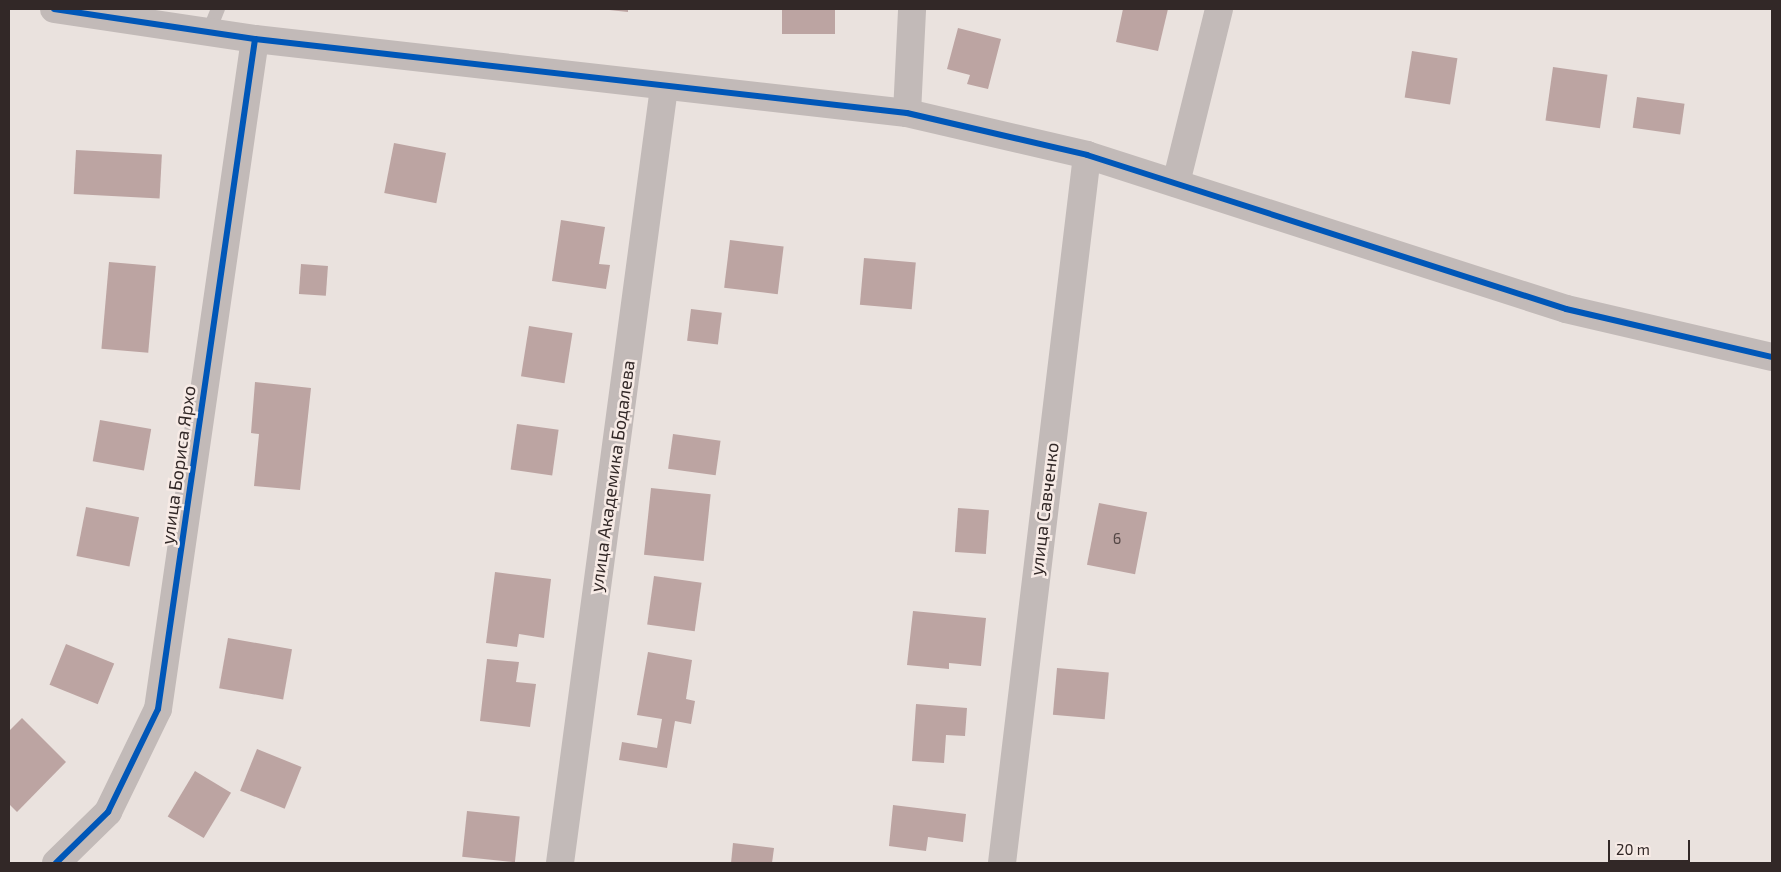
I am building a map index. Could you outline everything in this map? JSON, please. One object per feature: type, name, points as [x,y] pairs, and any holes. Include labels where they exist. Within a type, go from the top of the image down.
[{"type":"street","points":[[54,9],[214,20],[255,39],[664,88],[760,94],[907,113],[1087,155],[1566,309],[1772,357]]},
{"type":"street","points":[[907,113],[912,9]]},
{"type":"street","points":[[1176,183],[1219,9]]},
{"type":"street","name":"улица Бориса Ярхо","points":[[56,863],[108,812],[158,709],[255,39]]},
{"type":"street","name":"улица Академика Бодалева","points":[[560,863],[664,88]]},
{"type":"street","name":"улица Савченко","points":[[1002,863],[1087,155]]},
{"type":"building","points":[[600,9],[628,9],[628,12]]},
{"type":"building","points":[[782,9],[835,9],[835,34],[782,34]]},
{"type":"building","points":[[1123,9],[1168,9],[1158,51],[1116,42]]},
{"type":"building","points":[[958,28],[1001,39],[988,89],[967,84],[970,75],[947,69]]},
{"type":"building","points":[[1412,51],[1457,58],[1450,105],[1405,97]]},
{"type":"building","points":[[1553,67],[1607,75],[1600,128],[1545,120]]},
{"type":"building","points":[[1637,97],[1685,104],[1680,134],[1633,128]]},
{"type":"building","points":[[394,143],[446,153],[436,203],[384,193]]},
{"type":"building","points":[[76,150],[162,155],[160,198],[74,194]]},
{"type":"building","points":[[561,220],[605,227],[599,264],[610,265],[606,289],[552,281]]},
{"type":"building","points":[[730,240],[784,247],[778,294],[724,288]]},
{"type":"building","points":[[864,258],[916,263],[912,309],[860,305]]},
{"type":"building","points":[[109,262],[156,266],[148,353],[101,349]]},
{"type":"building","points":[[301,264],[328,266],[326,296],[299,294]]},
{"type":"building","points":[[691,309],[722,313],[718,345],[687,341]]},
{"type":"building","points":[[529,326],[572,333],[564,383],[521,376]]},
{"type":"building","points":[[255,382],[311,388],[300,490],[254,486],[259,434],[251,433]]},
{"type":"building","points":[[100,420],[151,429],[144,470],[93,461]]},
{"type":"building","points":[[517,424],[559,430],[552,475],[511,470]]},
{"type":"building","points":[[673,434],[721,441],[716,475],[668,469]]},
{"type":"building","points":[[651,488],[711,494],[704,561],[644,555]]},
{"type":"building","points":[[1099,503],[1147,512],[1135,574],[1087,565]]},
{"type":"building","points":[[86,507],[139,517],[129,566],[76,556]]},
{"type":"building","points":[[958,508],[989,510],[986,554],[955,552]]},
{"type":"building","points":[[495,572],[551,579],[544,638],[519,634],[517,647],[486,643]]},
{"type":"building","points":[[654,576],[702,583],[695,631],[647,625]]},
{"type":"building","points":[[913,611],[986,618],[981,666],[949,663],[949,669],[907,665]]},
{"type":"building","points":[[228,638],[292,649],[283,700],[219,688]]},
{"type":"building","points":[[66,644],[114,663],[98,704],[50,685]]},
{"type":"building","points":[[648,652],[692,660],[686,699],[695,701],[691,724],[675,721],[667,768],[619,760],[622,742],[657,748],[662,719],[637,715]]},
{"type":"building","points":[[487,659],[519,662],[516,682],[536,684],[530,727],[480,721]]},
{"type":"building","points":[[1057,668],[1109,673],[1105,719],[1053,715]]},
{"type":"building","points":[[916,704],[967,708],[965,736],[946,735],[944,763],[912,761]]},
{"type":"building","points":[[22,718],[66,762],[17,812],[9,804],[9,731]]},
{"type":"building","points":[[257,749],[302,767],[285,809],[240,791]]},
{"type":"building","points":[[195,771],[231,793],[204,838],[168,816]]},
{"type":"building","points":[[893,805],[966,814],[963,842],[928,837],[926,851],[889,846]]},
{"type":"building","points":[[467,811],[520,817],[515,862],[462,857]]},
{"type":"building","points":[[733,843],[774,848],[772,863],[731,863]]},
{"type":"cycle path","points":[[54,9],[255,39],[907,113],[1087,155],[1566,309],[1772,357]]},
{"type":"cycle path","points":[[56,863],[108,812],[158,709],[255,39]]}]
